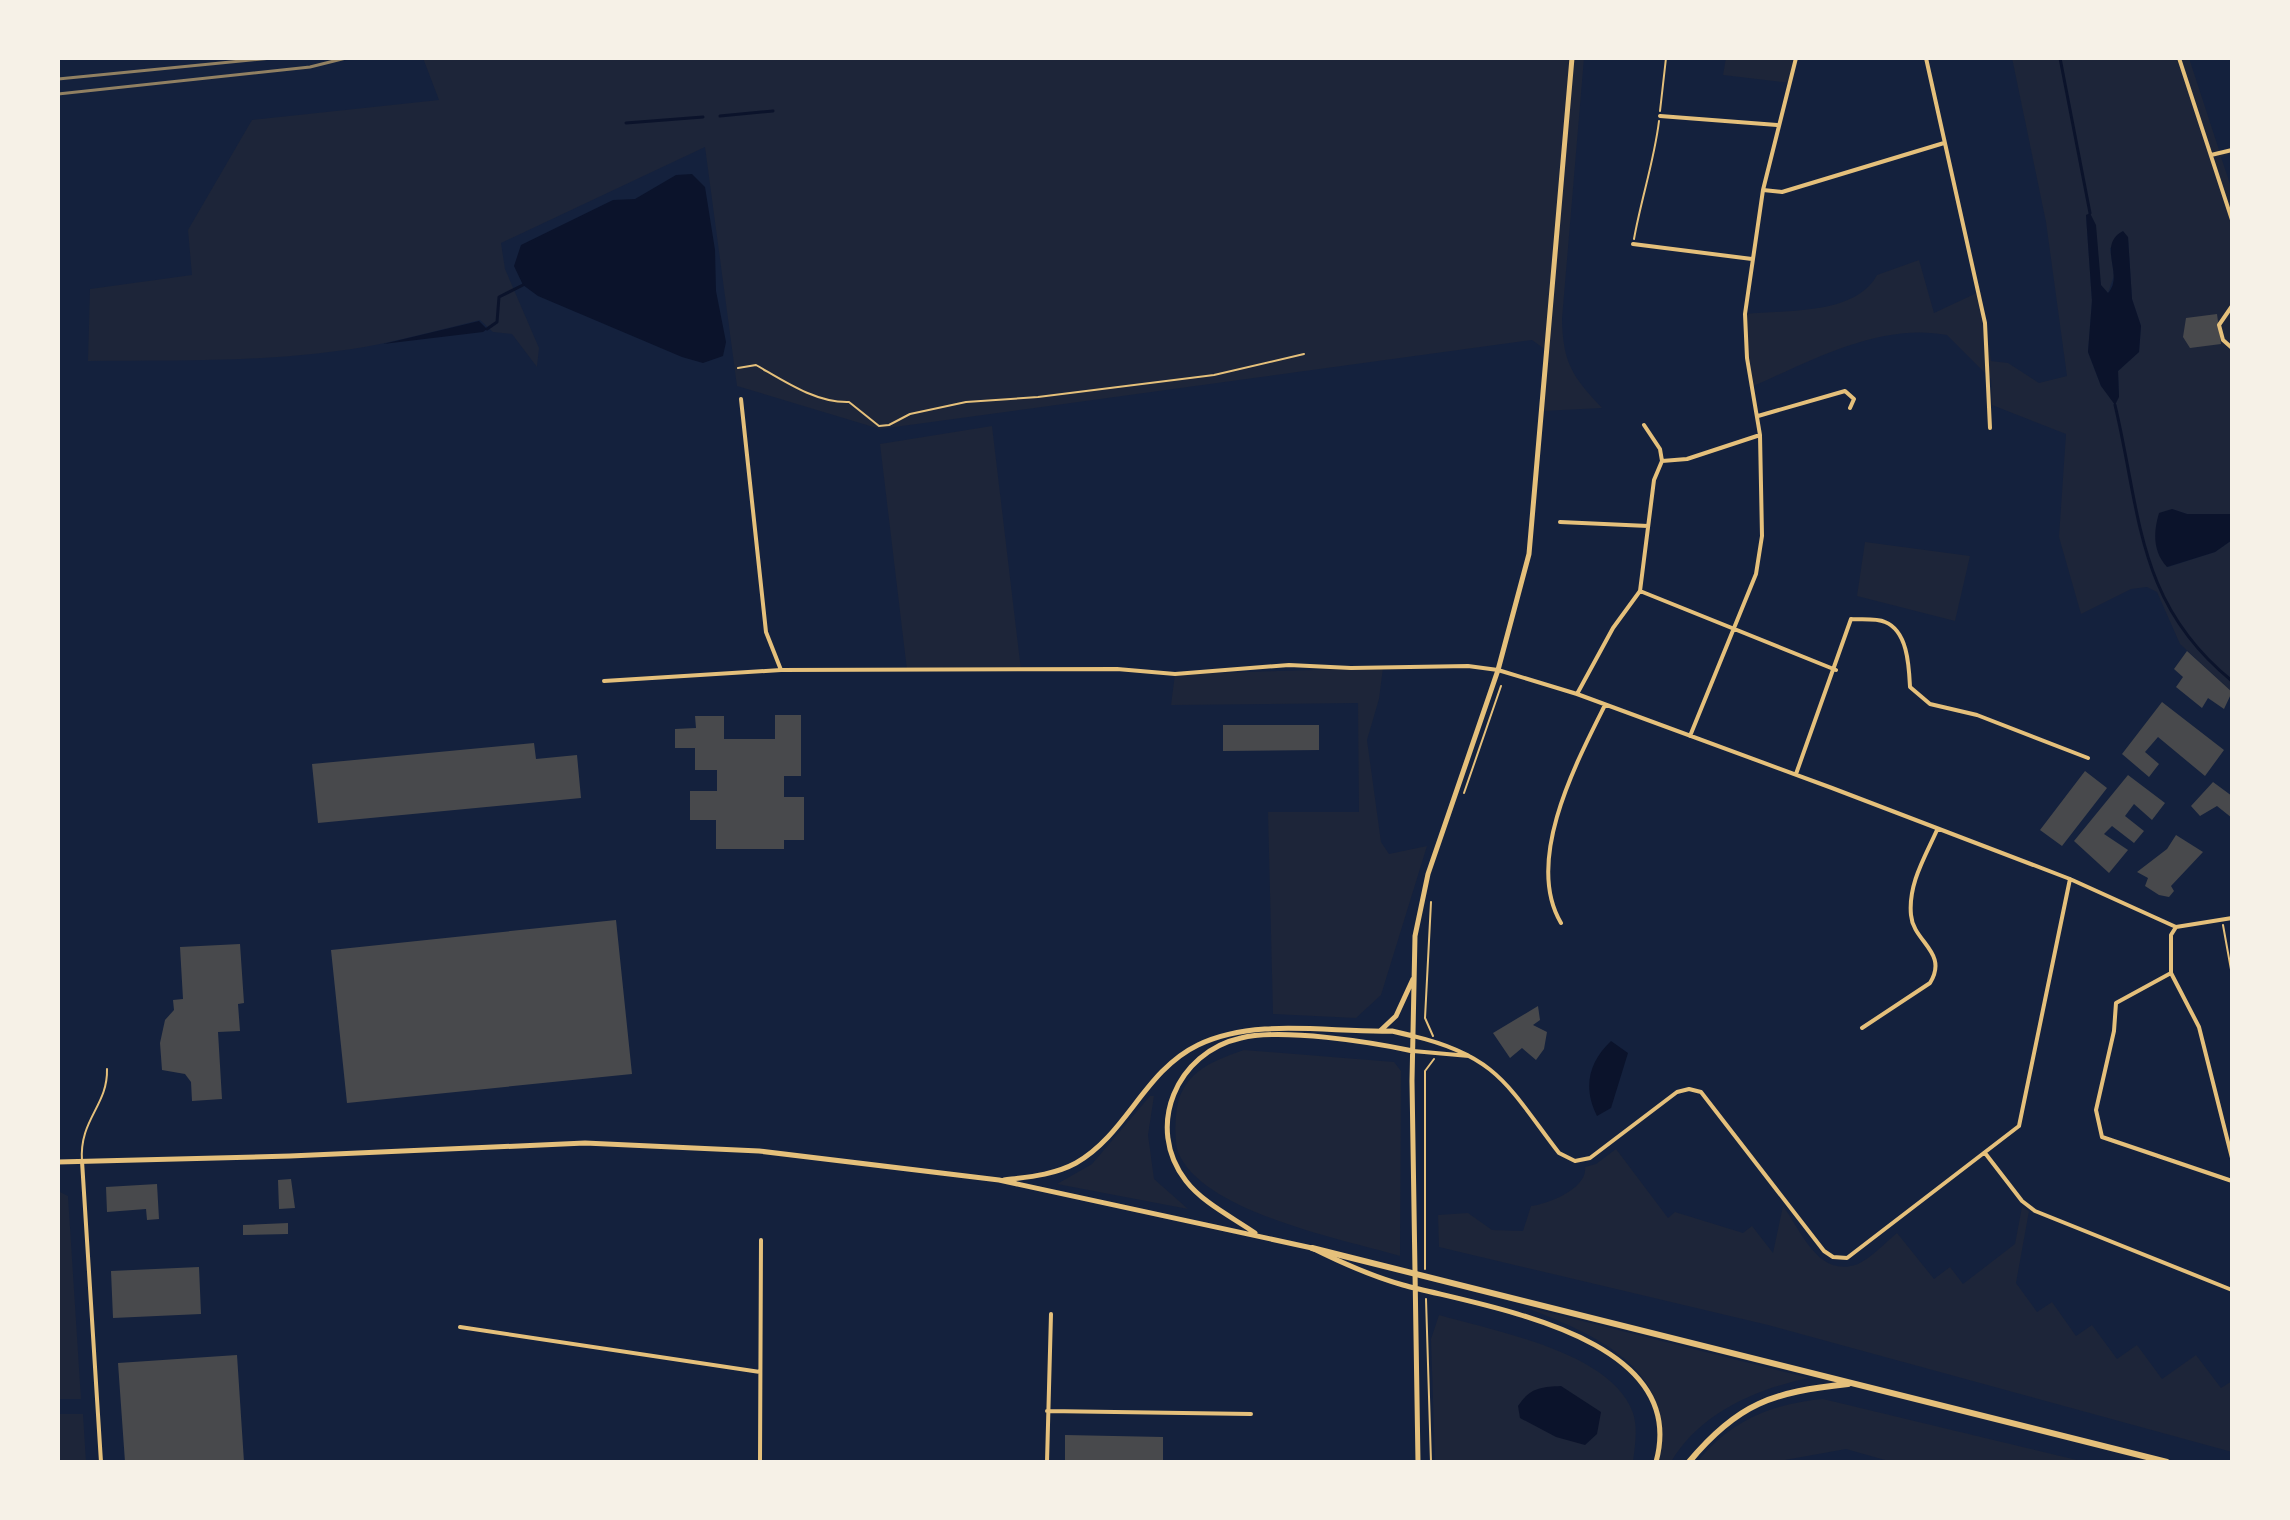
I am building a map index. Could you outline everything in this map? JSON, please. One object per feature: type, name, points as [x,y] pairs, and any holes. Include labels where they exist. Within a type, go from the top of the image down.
[{"type":"highway","points":[[1312,1248],[2167,1462]]},
{"type":"highway","points":[[1689,1462],[1720,1427],[1759,1402],[1798,1389],[1852,1383]]},
{"type":"main road","points":[[1418,1462],[1413,1051],[1416,927],[1424,886],[1498,670],[1529,554],[1572,58]]},
{"type":"main road","points":[[1379,1032],[1396,1016],[1414,977]]},
{"type":"main road","points":[[999,1180],[1051,1172],[1086,1156],[1111,1132],[1158,1073],[1184,1052],[1212,1039],[1263,1030],[1379,1032],[1413,1036]]},
{"type":"main road","points":[[1259,1235],[1200,1195],[1175,1163],[1169,1150],[1167,1119],[1173,1095],[1186,1071],[1217,1046],[1256,1035],[1413,1051]]},
{"type":"main road","points":[[58,1162],[585,1143],[759,1151],[999,1180],[1312,1248],[1360,1271],[1504,1309],[1597,1346],[1630,1371],[1651,1399],[1659,1426],[1656,1462]]},
{"type":"street","points":[[1690,736],[1756,574],[1762,536],[1760,435],[1745,323],[1763,190],[1796,58]]},
{"type":"street","points":[[1926,58],[1985,323],[1990,428]]},
{"type":"street","points":[[2179,58],[2232,220]]},
{"type":"street","points":[[1660,116],[1778,125]]},
{"type":"street","points":[[1763,190],[1782,192],[1944,143]]},
{"type":"street","points":[[2211,155],[2232,150]]},
{"type":"street","points":[[1633,244],[1752,259]]},
{"type":"street","points":[[2232,306],[2219,325],[2223,340],[2232,348]]},
{"type":"street","points":[[1758,416],[1845,391],[1854,399],[1850,408]]},
{"type":"street","points":[[741,399],[766,632],[781,670]]},
{"type":"street","points":[[1577,694],[1613,628],[1640,591],[1654,480],[1662,461],[1660,449],[1644,425]]},
{"type":"street","points":[[1662,461],[1687,459],[1760,435]]},
{"type":"street","points":[[1560,522],[1648,526]]},
{"type":"street","points":[[1640,591],[1836,670]]},
{"type":"street","points":[[1796,775],[1836,670],[1851,619],[1885,622],[1900,635],[1908,659],[1910,687],[1930,704],[1977,715],[2088,758]]},
{"type":"street","points":[[604,681],[781,670],[1117,669],[1175,674],[1289,665],[1351,668],[1468,666],[1498,670],[1577,694],[1796,775],[2070,879],[2176,927],[2232,918]]},
{"type":"street","points":[[1561,923],[1550,905],[1554,827],[1581,753],[1605,705]]},
{"type":"street","points":[[1862,1028],[1930,983],[1936,972],[1936,957],[1911,918],[1914,882],[1937,830]]},
{"type":"street","points":[[1413,1036],[1457,1047],[1482,1063],[1508,1086],[1559,1153],[1575,1161],[1592,1156],[1677,1092],[1689,1089],[1701,1092],[1822,1249],[1836,1258],[1857,1254],[2019,1126],[2070,879]]},
{"type":"street","points":[[2176,927],[2171,935],[2171,973],[2199,1027],[2232,1158]]},
{"type":"street","points":[[2171,973],[2116,1003],[2114,1031],[2096,1110],[2102,1137],[2232,1181]]},
{"type":"street","points":[[1413,1051],[1464,1055],[1482,1063]]},
{"type":"street","points":[[1985,1153],[2022,1201],[2035,1211],[2232,1290]]},
{"type":"street","points":[[82,1161],[101,1462]]},
{"type":"street","points":[[760,1462],[761,1240]]},
{"type":"street","points":[[1047,1462],[1051,1314]]},
{"type":"street","points":[[460,1327],[760,1372]]},
{"type":"street","points":[[1047,1411],[1251,1414]]},
{"type":"lane","points":[[82,1161],[80,1138],[106,1086],[107,1069]]},
{"type":"path","points":[[1633,244],[1642,193],[1651,174],[1666,58]]},
{"type":"path","points":[[738,368],[756,365],[781,383],[819,394],[831,403],[849,402],[879,426],[889,425],[910,414],[966,402],[1038,397],[1214,375],[1304,354]]},
{"type":"path","points":[[1461,804],[1502,690],[1498,670]]},
{"type":"path","points":[[1432,894],[1426,944],[1425,1018],[1433,1031],[1434,1041]]},
{"type":"path","points":[[2222,921],[2232,975]]},
{"type":"path","points":[[1425,1255],[1425,1071],[1434,1060],[1434,1053]]},
{"type":"path","points":[[1427,1310],[1431,1462]]},
{"type":"shaded area","points":[[423,58],[1584,58],[1562,319],[1564,347],[1571,368],[1602,408],[1542,411],[1546,350],[1532,340],[880,429],[737,386],[705,147],[501,243],[505,269],[539,348],[537,367],[512,334],[493,332],[480,320],[380,344],[307,355],[88,361],[90,289],[192,275],[188,230],[252,120],[439,100]]},
{"type":"shaded area","points":[[1726,58],[1796,58],[1790,83],[1723,75]]},
{"type":"shaded area","points":[[2012,58],[2189,58],[2220,153],[2232,151],[2232,154],[2221,157],[2232,190],[2232,514],[2187,514],[2172,509],[2168,567],[2215,552],[2232,540],[2232,692],[2180,644],[2157,592],[2147,587],[2131,589],[2081,614],[2059,537],[2066,434],[1992,405],[1991,379],[1947,335],[1922,332],[1871,339],[1846,346],[1751,387],[1745,314],[1837,304],[1867,288],[1877,275],[1919,260],[1934,313],[1981,291],[1991,361],[2008,363],[2039,383],[2067,376],[2046,222]],"holes":[[[2086,215],[2101,286],[2108,293],[2114,276],[2110,248],[2128,237],[2132,299],[2141,326],[2139,352],[2118,371],[2119,397],[2101,386],[2088,352],[2092,301]]]},
{"type":"shaded area","points":[[692,174],[705,187],[715,250],[716,291],[726,342],[723,356],[703,363],[682,357],[538,296],[523,285],[514,266],[521,245],[613,200],[635,199],[676,175]]},
{"type":"shaded area","points":[[2090,213],[2096,225],[2101,285],[2108,293],[2114,278],[2112,244],[2123,231],[2128,237],[2132,299],[2141,326],[2139,352],[2118,371],[2119,397],[2115,405],[2101,386],[2088,352],[2092,301],[2086,215]]},
{"type":"shaded area","points":[[479,321],[487,329],[483,332],[383,344]]},
{"type":"shaded area","points":[[992,426],[1021,670],[907,670],[880,444]]},
{"type":"shaded area","points":[[2172,509],[2187,514],[2232,514],[2232,540],[2215,552],[2167,567],[2157,549],[2156,528],[2159,513]]},
{"type":"shaded area","points":[[1865,542],[1970,556],[1955,621],[1857,596]]},
{"type":"shaded area","points":[[1383,668],[1379,699],[1367,740],[1381,842],[1389,854],[1427,846],[1381,995],[1356,1018],[1273,1014],[1268,812],[1359,812],[1358,703],[1171,705],[1175,674]]},
{"type":"shaded area","points":[[1611,1041],[1628,1053],[1611,1108],[1597,1116],[1590,1096],[1590,1076],[1597,1058]]},
{"type":"shaded area","points":[[1244,1050],[1394,1062],[1401,1071],[1400,1256],[1311,1231],[1243,1207],[1192,1173],[1176,1144],[1176,1116],[1183,1090],[1208,1065]]},
{"type":"shaded area","points":[[1150,1096],[1154,1096],[1148,1135],[1154,1179],[1188,1209],[1057,1184],[1092,1164]]},
{"type":"shaded area","points":[[1616,1149],[1668,1218],[1675,1212],[1743,1233],[1752,1226],[1773,1253],[1783,1206],[1812,1250],[1832,1265],[1844,1267],[1858,1264],[1897,1233],[1934,1279],[1950,1267],[1963,1284],[2015,1244],[2022,1207],[2029,1211],[2016,1283],[2037,1312],[2052,1302],[2076,1336],[2092,1325],[2117,1359],[2137,1345],[2162,1379],[2196,1355],[2221,1388],[2232,1381],[2232,1452],[1768,1325],[1439,1247],[1438,1215],[1468,1213],[1492,1230],[1523,1231],[1531,1206],[1566,1194],[1580,1182],[1585,1167],[1596,1164]]},
{"type":"shaded area","points":[[58,1191],[68,1196],[81,1399],[58,1399]]},
{"type":"shaded area","points":[[1519,1305],[1809,1378],[1769,1389],[1731,1406],[1697,1430],[1671,1462],[1658,1462],[1661,1429],[1656,1401],[1643,1378],[1624,1358],[1601,1342]]},
{"type":"shaded area","points":[[1439,1315],[1549,1347],[1602,1374],[1621,1392],[1633,1413],[1636,1431],[1633,1462],[1435,1462],[1431,1339]]},
{"type":"shaded area","points":[[1561,1386],[1601,1412],[1597,1434],[1585,1445],[1556,1437],[1520,1418],[1518,1406],[1527,1395],[1541,1388]]},
{"type":"shaded area","points":[[1823,1399],[2085,1462],[1892,1462],[1846,1449],[1774,1462],[1697,1462],[1723,1436],[1752,1417],[1786,1405]]},
{"type":"shaded area","points":[[58,1414],[83,1414],[86,1462],[58,1462]]},
{"type":"building","points":[[2217,314],[2221,344],[2190,348],[2183,337],[2186,318]]},
{"type":"building","points":[[2187,651],[2232,692],[2224,709],[2208,698],[2202,708],[2176,687],[2183,677],[2174,669]]},
{"type":"building","points":[[2162,702],[2224,750],[2205,776],[2158,737],[2145,752],[2159,764],[2149,777],[2122,754]]},
{"type":"building","points":[[775,715],[801,715],[801,776],[784,776],[784,797],[804,797],[804,840],[784,840],[784,849],[716,849],[716,820],[690,820],[690,791],[717,791],[717,770],[695,770],[695,748],[675,748],[675,729],[696,728],[695,716],[724,716],[724,739],[775,739]]},
{"type":"building","points":[[1223,725],[1319,725],[1319,750],[1223,751]]},
{"type":"building","points":[[534,743],[536,759],[577,755],[581,798],[318,823],[312,764]]},
{"type":"building","points":[[2085,771],[2107,788],[2062,846],[2040,830]]},
{"type":"building","points":[[2128,775],[2165,803],[2152,820],[2134,804],[2125,816],[2144,831],[2134,843],[2112,826],[2104,834],[2128,850],[2109,873],[2074,841]]},
{"type":"building","points":[[2213,782],[2232,796],[2232,818],[2217,806],[2200,816],[2191,806]]},
{"type":"building","points":[[2176,835],[2203,852],[2171,886],[2174,891],[2169,897],[2145,886],[2148,878],[2137,872],[2167,849]]},
{"type":"building","points":[[616,920],[632,1074],[347,1103],[331,950]]},
{"type":"building","points":[[240,944],[244,1003],[238,1004],[240,1031],[218,1032],[222,1099],[192,1101],[191,1082],[185,1074],[162,1070],[160,1043],[165,1020],[174,1010],[173,1000],[183,999],[180,947]]},
{"type":"building","points":[[1538,1006],[1540,1020],[1533,1025],[1547,1032],[1544,1049],[1536,1060],[1522,1048],[1510,1058],[1493,1033]]},
{"type":"building","points":[[291,1179],[295,1208],[279,1209],[278,1180]]},
{"type":"building","points":[[157,1184],[159,1219],[147,1220],[146,1209],[107,1212],[106,1187]]},
{"type":"building","points":[[288,1223],[288,1234],[243,1235],[243,1225]]},
{"type":"building","points":[[199,1267],[201,1314],[113,1318],[111,1271]]},
{"type":"building","points":[[237,1355],[244,1462],[125,1462],[118,1363]]},
{"type":"building","points":[[1065,1435],[1163,1437],[1163,1462],[1065,1462]]},
{"type":"waterway","points":[[2060,58],[2090,213]]},
{"type":"waterway","points":[[720,116],[773,111]]},
{"type":"waterway","points":[[626,123],[703,117]]},
{"type":"waterway","points":[[487,329],[497,322],[499,297],[523,285]]},
{"type":"waterway","points":[[2115,405],[2138,520],[2160,588],[2177,620],[2200,651],[2232,681]]},
{"type":"railway","points":[[58,79],[272,58]]},
{"type":"railway","points":[[58,94],[310,67],[346,58]]}]
